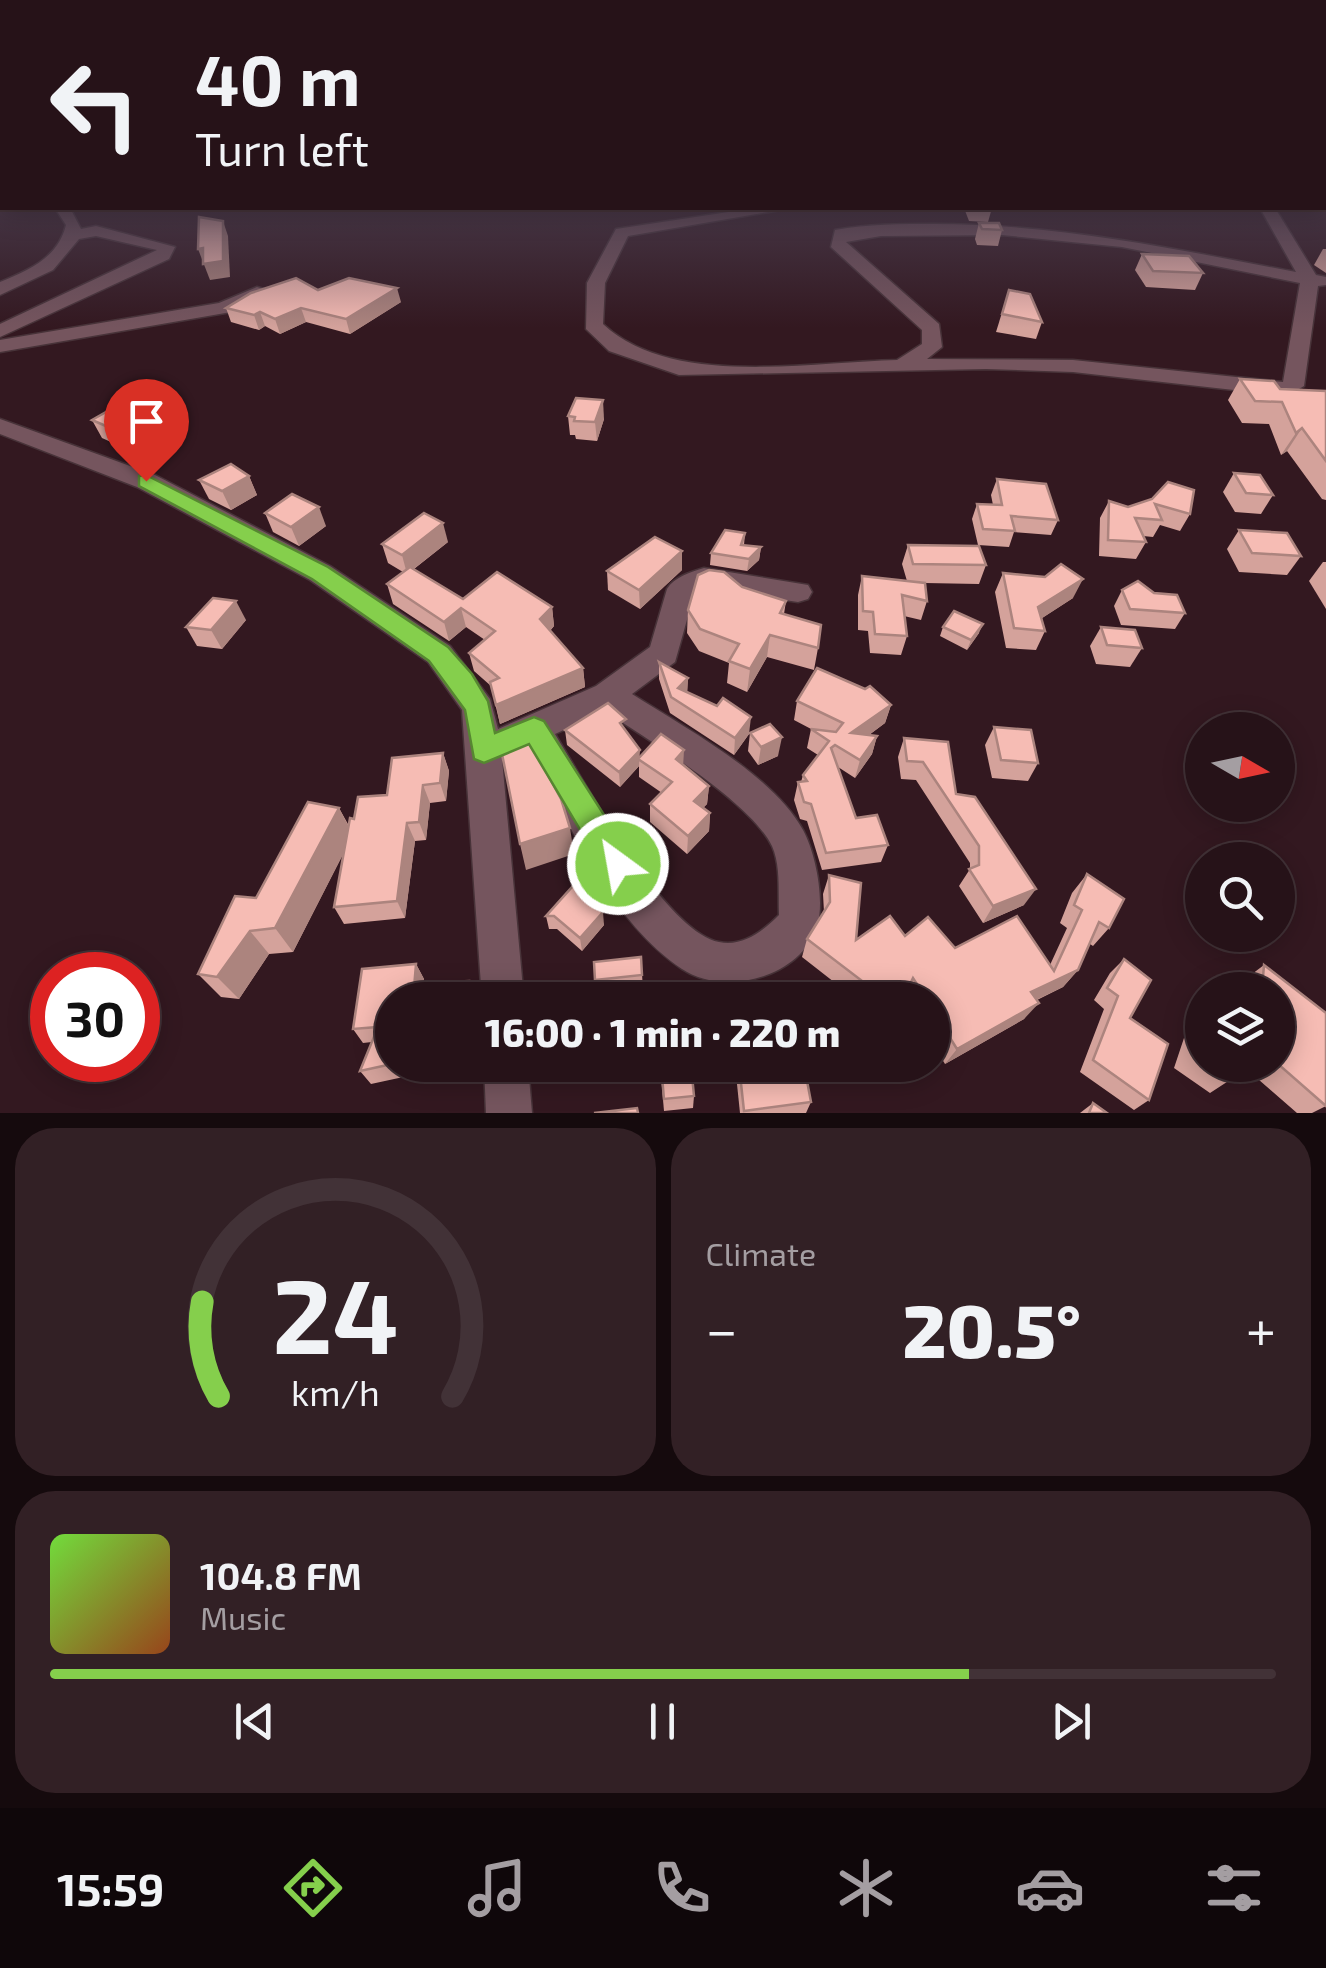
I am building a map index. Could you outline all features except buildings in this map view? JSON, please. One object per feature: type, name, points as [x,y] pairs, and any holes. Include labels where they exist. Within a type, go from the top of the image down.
[{"type":"street","points":[[0,289],[54,260],[73,235],[74,225]]},
{"type":"street","points":[[649,225],[622,232],[596,282],[593,326],[616,347],[679,369],[736,371],[896,364],[1073,366],[1286,389],[1293,386],[1318,281],[1280,225]]},
{"type":"street","points":[[896,364],[927,353],[934,333],[929,322],[838,243],[841,234],[911,227],[1031,232],[1157,248],[1318,281]]},
{"type":"street","points":[[0,332],[163,254],[167,247],[96,232],[73,235]]},
{"type":"street","points":[[0,346],[224,308],[266,290]]},
{"type":"street","points":[[0,426],[146,481],[320,573],[438,654],[463,682],[478,709],[501,982]]},
{"type":"street","points":[[484,750],[607,695],[664,654],[680,589],[689,582],[704,578],[798,592]]},
{"type":"street","points":[[534,729],[618,864],[648,908],[669,930],[700,958],[726,966],[772,950],[798,922],[791,845],[776,820],[685,747],[607,695]]},
{"type":"street","points":[[507,1082],[509,1113]]},
{"type":"route","points":[[146,481],[320,573],[438,654],[463,682],[478,709],[484,750],[534,729],[618,864]]}]
